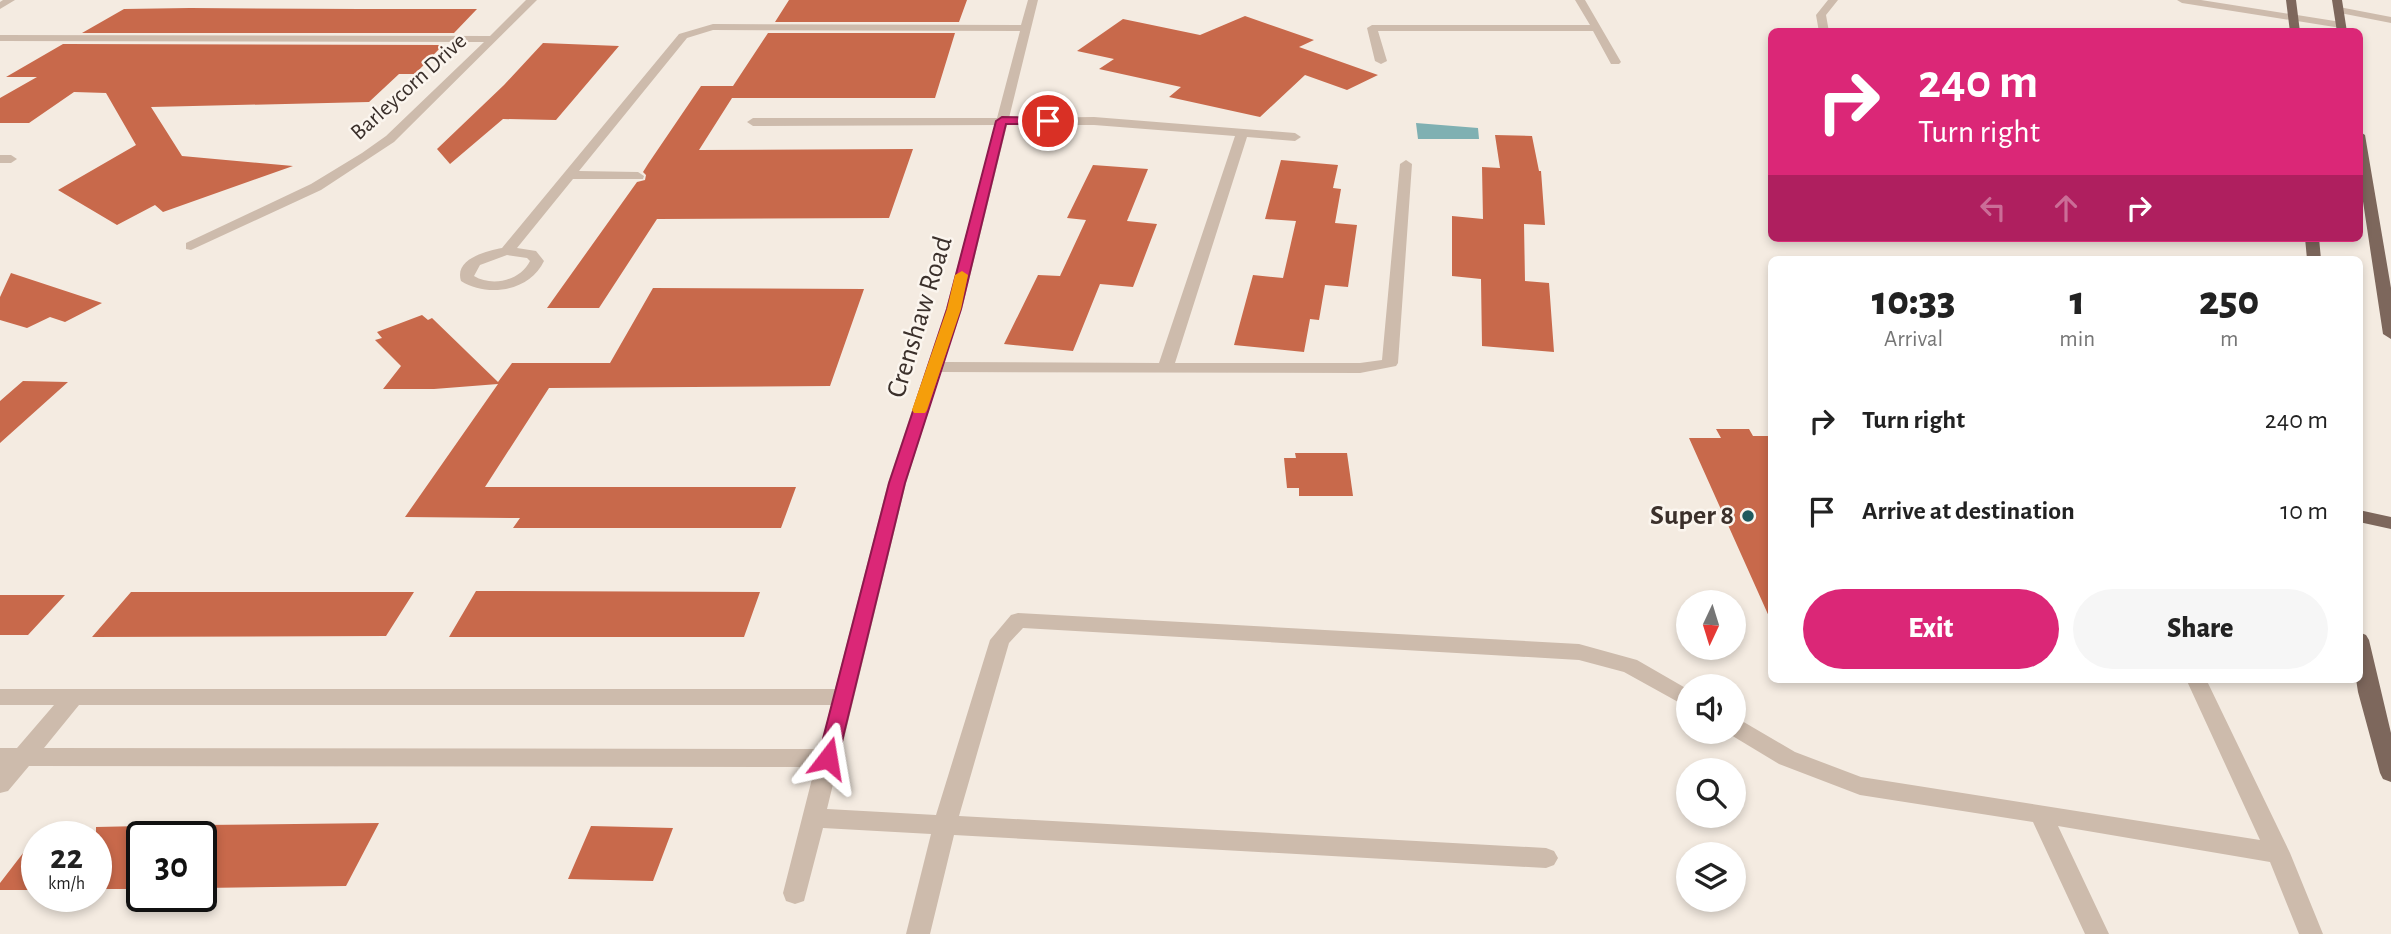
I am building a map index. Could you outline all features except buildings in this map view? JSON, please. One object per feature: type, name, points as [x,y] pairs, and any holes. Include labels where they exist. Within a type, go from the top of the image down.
[{"type":"main road","points":[[2291,0],[2294,28]]},
{"type":"main road","points":[[2338,5],[2341,28]]},
{"type":"main road","points":[[2363,182],[2365,205],[2391,334]]},
{"type":"main road","points":[[2363,517],[2391,523]]},
{"type":"main road","points":[[2363,661],[2391,772]]},
{"type":"street","points":[[0,6],[10,0]]},
{"type":"street","name":"Barleycorn Drive","points":[[191,246],[316,187],[390,139],[532,0]]},
{"type":"street","name":"Crenshaw Road","points":[[795,893],[897,483],[954,309],[1034,0]]},
{"type":"street","points":[[1580,0],[1615,62]]},
{"type":"street","points":[[2182,0],[2293,17],[2341,28]]},
{"type":"street","points":[[1823,28],[1821,15],[1825,3]]},
{"type":"street","points":[[2338,5],[2391,20]]},
{"type":"street","points":[[507,251],[683,36],[700,29],[1026,28]]},
{"type":"street","points":[[1381,61],[1373,28],[1597,28]]},
{"type":"street","points":[[0,37],[493,39]]},
{"type":"street","points":[[754,122],[1094,121],[1296,137]]},
{"type":"street","points":[[1165,368],[1242,133]]},
{"type":"street","points":[[934,367],[1360,368],[1390,363],[1406,163]]},
{"type":"street","points":[[569,175],[638,176]]},
{"type":"street","points":[[918,934],[945,823],[1000,640],[1018,620],[1579,652],[1630,666],[1676,693]]},
{"type":"street","points":[[2198,683],[2278,853],[2311,934]]},
{"type":"street","points":[[0,696],[843,697]]},
{"type":"street","points":[[0,784],[74,697]]},
{"type":"street","points":[[1746,734],[1787,758],[1860,786],[2278,853]]},
{"type":"street","points":[[0,757],[828,758]]},
{"type":"street","points":[[2041,813],[2097,934]]},
{"type":"street","points":[[814,818],[945,823],[1546,858]]},
{"type":"water","points":[[1416,123],[1478,128],[1479,139],[1418,139]]},
{"type":"slow traffic","points":[[920,410],[954,309],[962,275]]},
{"type":"place","name":"Super 8","points":[[1748,516]]},
{"type":"route","points":[[828,758],[897,483],[954,309],[1002,121],[1048,121]]}]
